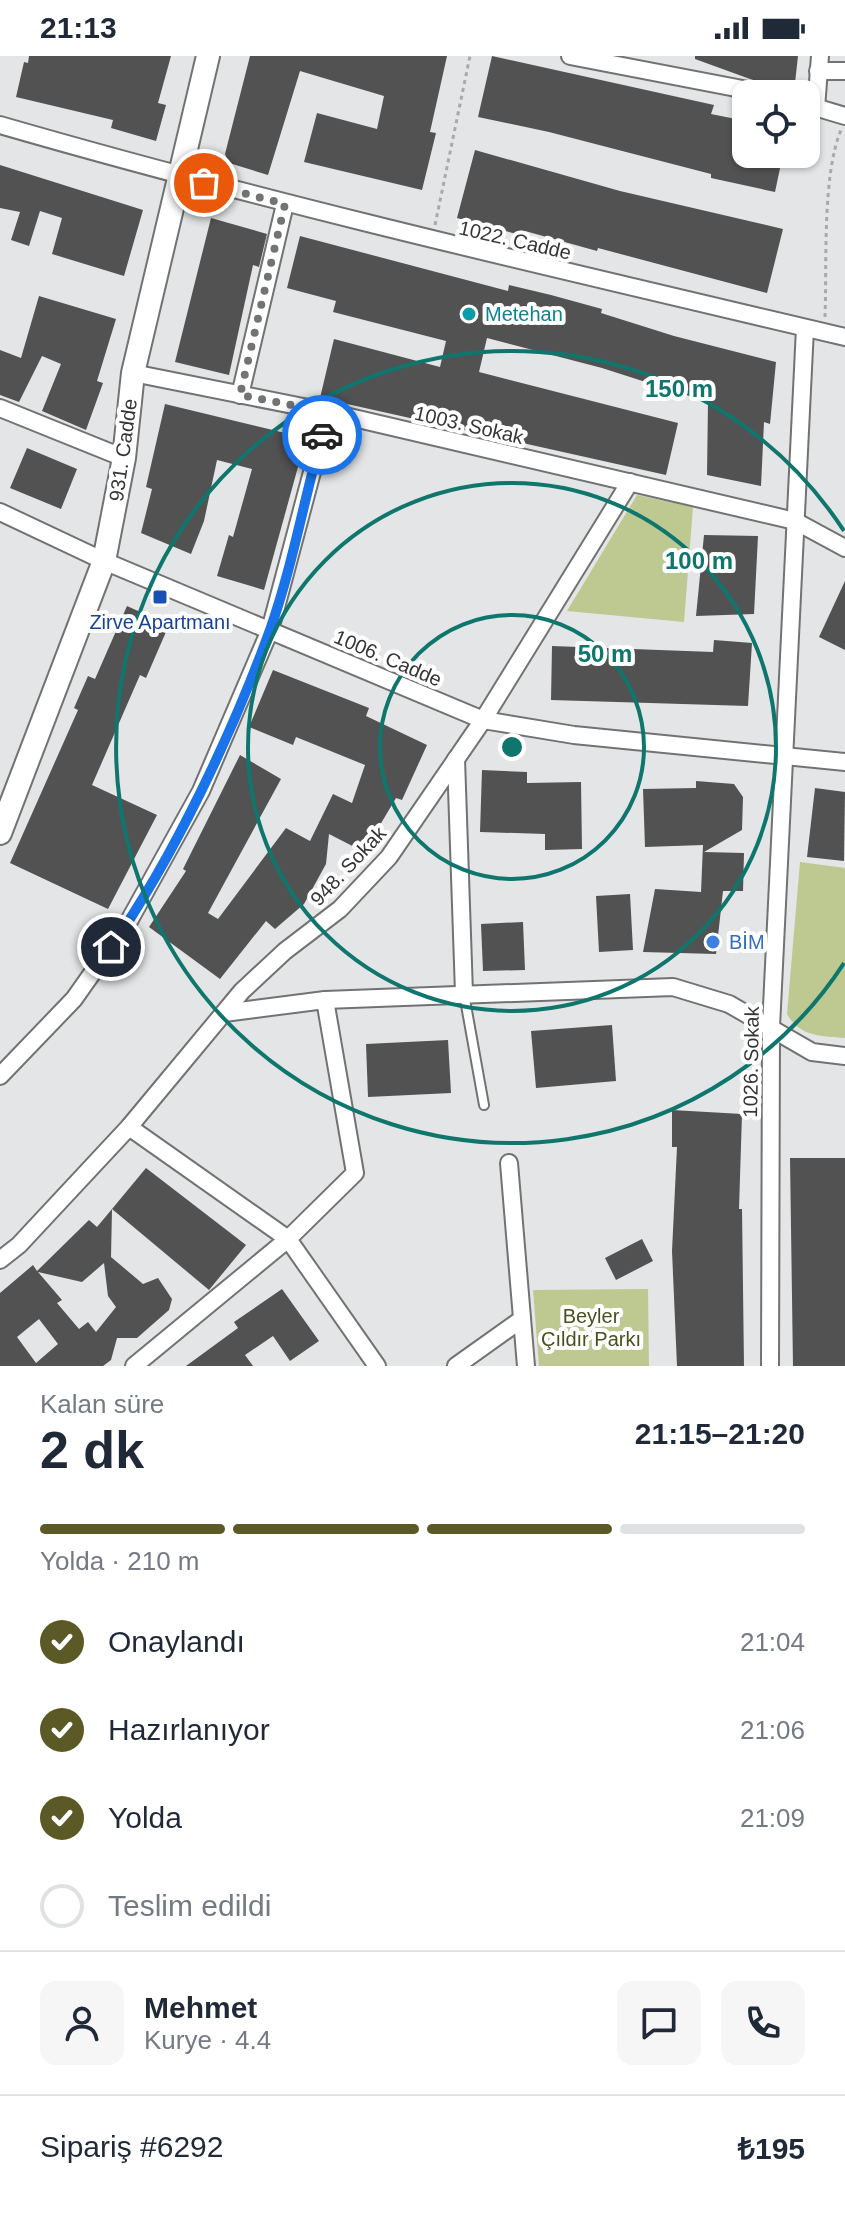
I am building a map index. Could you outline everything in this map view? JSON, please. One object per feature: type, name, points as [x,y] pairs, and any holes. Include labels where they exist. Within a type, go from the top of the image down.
[{"type":"main road","name":"931. Cadde","points":[[0,833],[104,561],[124,458],[133,373],[208,56]]},
{"type":"street","points":[[570,56],[732,87]]},
{"type":"street","points":[[819,63],[845,71]]},
{"type":"street","points":[[820,109],[845,117]]},
{"type":"street","name":"1022. Cadde","points":[[0,125],[178,176],[431,242],[845,337]]},
{"type":"street","points":[[240,395],[285,204]]},
{"type":"street","name":"1026. Sokak","points":[[770,1366],[771,1027],[805,328]]},
{"type":"street","name":"1003. Sokak","points":[[133,373],[328,412],[795,521],[845,548]]},
{"type":"street","points":[[0,408],[124,458]]},
{"type":"street","points":[[0,1076],[74,999],[129,921],[201,791],[270,630],[328,412]]},
{"type":"street","name":"948. Sokak","points":[[0,1260],[19,1245],[129,1127],[224,1013],[285,951],[340,909],[389,857],[483,720],[630,482]]},
{"type":"street","name":"1006. Cadde","points":[[0,512],[104,561],[483,720],[574,735],[845,762]]},
{"type":"street","points":[[456,759],[464,993]]},
{"type":"street","points":[[224,1013],[325,1000],[673,987],[729,1004],[812,1052],[845,1056]]},
{"type":"street","points":[[134,1366],[288,1239],[355,1173],[325,1000]]},
{"type":"street","points":[[129,1127],[288,1239],[377,1366]]},
{"type":"street","points":[[509,1163],[526,1366]]},
{"type":"street","points":[[456,1366],[522,1319]]},
{"type":"lane","points":[[464,993],[484,1105]]},
{"type":"path","points":[[431,242],[470,56]]},
{"type":"path","points":[[825,332],[834,144],[845,117]]},
{"type":"green space","points":[[637,495],[693,507],[684,622],[567,611]]},
{"type":"green space","points":[[800,862],[845,868],[845,1038],[805,1031],[787,1014]]},
{"type":"green space","name":"Beyler Çıldır Parkı","points":[[648,1289],[649,1366],[539,1366],[533,1290]]},
{"type":"building","points":[[29,56],[171,56],[158,103],[166,105],[156,141],[111,128],[113,120],[16,97],[24,62],[28,63]]},
{"type":"building","points":[[250,56],[447,56],[430,132],[436,133],[422,190],[304,162],[317,113],[377,129],[384,96],[300,71],[268,175],[229,163],[225,154]]},
{"type":"building","points":[[492,56],[714,105],[711,114],[732,118],[732,168],[780,168],[775,192],[711,178],[711,174],[549,132],[478,117]]},
{"type":"building","points":[[695,56],[798,56],[795,80],[753,80],[695,59]]},
{"type":"building","points":[[475,150],[620,191],[783,229],[767,293],[598,248],[597,251],[525,231],[524,236],[457,218]]},
{"type":"building","points":[[0,165],[143,210],[124,276],[52,254],[62,218],[40,211],[29,246],[11,240],[20,212],[0,208]]},
{"type":"building","points":[[211,218],[267,234],[259,267],[253,265],[229,375],[175,362]]},
{"type":"building","points":[[300,236],[508,291],[509,285],[551,295],[602,309],[601,313],[674,336],[776,362],[770,424],[764,422],[761,486],[707,475],[708,402],[602,368],[487,338],[479,372],[678,423],[666,475],[320,398],[334,339],[440,367],[446,341],[333,312],[336,301],[287,288]]},
{"type":"building","points":[[39,296],[116,319],[97,381],[103,383],[86,430],[42,411],[61,364],[42,356],[19,402],[0,395],[0,350],[21,358]]},
{"type":"building","points":[[165,404],[306,438],[264,590],[217,576],[229,535],[233,537],[252,469],[217,460],[204,521],[191,554],[141,533],[152,489],[146,487]]},
{"type":"building","points":[[27,448],[77,469],[61,509],[10,488]]},
{"type":"building","points":[[704,535],[758,536],[754,614],[696,616]]},
{"type":"building","points":[[845,581],[845,650],[819,637]]},
{"type":"building","points":[[127,606],[169,625],[146,678],[140,675],[92,785],[157,815],[108,909],[10,863],[78,710],[74,708],[88,676],[95,679]]},
{"type":"building","points":[[714,640],[752,643],[748,706],[551,700],[552,646],[713,652]]},
{"type":"building","points":[[273,670],[369,708],[366,716],[427,745],[402,800],[396,798],[364,852],[329,834],[326,864],[304,904],[275,929],[266,921],[220,979],[149,927],[186,871],[183,869],[240,755],[281,779],[208,913],[218,919],[286,828],[310,841],[333,794],[352,803],[365,765],[296,737],[293,745],[249,727]]},
{"type":"building","points":[[482,770],[527,772],[527,783],[581,782],[582,849],[545,850],[545,834],[480,832]]},
{"type":"building","points":[[696,781],[734,784],[743,797],[742,830],[704,852],[744,853],[743,891],[723,891],[716,954],[643,952],[655,889],[701,892],[703,845],[645,847],[643,789],[696,788]]},
{"type":"building","points":[[815,788],[845,792],[844,861],[807,857]]},
{"type":"building","points":[[630,894],[633,950],[599,952],[596,896]]},
{"type":"building","points":[[523,922],[525,970],[483,971],[481,924]]},
{"type":"building","points":[[612,1025],[616,1081],[536,1088],[531,1031]]},
{"type":"building","points":[[448,1040],[451,1093],[368,1097],[366,1044]]},
{"type":"building","points":[[672,1110],[742,1114],[739,1209],[742,1209],[744,1366],[677,1366],[672,1251],[677,1147],[672,1147]]},
{"type":"building","points":[[790,1158],[845,1158],[845,1366],[793,1366]]},
{"type":"building","points":[[146,1168],[246,1245],[209,1290],[112,1209]]},
{"type":"building","points":[[112,1209],[111,1257],[143,1284],[158,1278],[172,1299],[169,1310],[137,1338],[117,1338],[111,1360],[103,1366],[0,1366],[0,1293],[33,1265],[37,1271],[89,1220],[97,1227]],"holes":[[[104,1263],[108,1296],[116,1307],[96,1332],[88,1322],[79,1329],[57,1303],[62,1300],[38,1272],[82,1282]],[[39,1319],[58,1344],[36,1363],[17,1337]]]},
{"type":"building","points":[[642,1239],[653,1261],[616,1280],[605,1258]]},
{"type":"building","points":[[282,1289],[319,1341],[290,1361],[273,1336],[245,1355],[253,1366],[186,1366],[238,1328],[234,1322]]},
{"type":"way so far","points":[[204,183],[285,204],[240,395],[328,412],[322,435]]},
{"type":"place","name":"Metehan","points":[[469,314]]},
{"type":"place","name":"Zirve Apartmanı","points":[[160,597]]},
{"type":"place","name":"BİM","points":[[713,942]]},
{"type":"route","points":[[111,947],[129,921],[201,791],[270,630],[322,435]]}]
